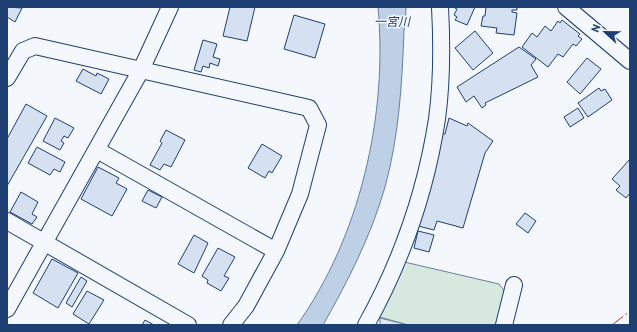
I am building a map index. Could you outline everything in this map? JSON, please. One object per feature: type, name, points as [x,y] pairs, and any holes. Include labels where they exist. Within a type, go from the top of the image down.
[{"type":"street","points":[[7,309],[141,70],[170,7]]},
{"type":"street","points":[[366,325],[378,303],[413,219],[427,168],[437,119],[440,86],[442,43],[440,7]]},
{"type":"street","points":[[566,7],[630,61]]},
{"type":"street","points":[[7,78],[23,51],[35,46],[309,108],[318,124],[300,194],[276,251],[246,306],[231,325]]},
{"type":"street","points":[[97,150],[276,251]]},
{"type":"street","points":[[7,221],[188,325]]},
{"type":"street","points":[[504,325],[514,284]]},
{"type":"shaded area","points":[[400,261],[499,284],[506,293],[497,325],[408,325],[376,316]]},
{"type":"shaded area","points":[[380,318],[408,325],[380,325]]},
{"type":"water","name":"一宮川","points":[[378,7],[406,7],[399,110],[390,168],[366,241],[323,325],[297,325],[319,290],[338,253],[353,214],[365,174],[373,132],[378,90],[380,48]]},
{"type":"building","points":[[7,7],[22,8],[15,22],[7,17]]},
{"type":"building","points":[[230,7],[255,7],[247,41],[223,36]]},
{"type":"building","points":[[453,7],[475,7],[467,25],[455,20],[457,17],[454,15],[457,9]]},
{"type":"building","points":[[486,7],[517,7],[517,10],[512,10],[512,12],[517,13],[514,35],[496,33],[497,28],[481,26],[483,16],[485,16]]},
{"type":"building","points":[[294,15],[325,24],[315,58],[284,49]]},
{"type":"building","points":[[562,20],[580,34],[578,36],[582,39],[576,46],[573,44],[563,57],[558,54],[548,67],[522,47],[532,33],[537,37],[545,26],[551,31],[558,21],[560,23]]},
{"type":"building","points":[[475,31],[493,53],[473,70],[455,48]]},
{"type":"building","points":[[203,40],[217,44],[213,57],[220,59],[218,66],[210,63],[209,68],[203,66],[201,72],[194,70]]},
{"type":"building","points":[[519,47],[536,59],[531,65],[538,77],[485,103],[486,105],[482,108],[474,96],[466,102],[457,87]]},
{"type":"building","points":[[587,58],[601,69],[580,94],[567,82]]},
{"type":"building","points":[[83,69],[96,76],[97,73],[109,79],[101,94],[76,81]]},
{"type":"building","points":[[599,88],[601,91],[605,89],[612,100],[588,117],[578,103]]},
{"type":"building","points":[[26,104],[47,116],[7,186],[7,139]]},
{"type":"building","points":[[578,108],[584,118],[570,127],[564,117]]},
{"type":"building","points":[[55,118],[74,128],[68,138],[64,136],[61,141],[64,143],[60,150],[43,141]]},
{"type":"building","points":[[449,118],[467,126],[468,123],[493,141],[485,153],[463,228],[437,221],[434,230],[418,226],[442,134],[445,134]]},
{"type":"building","points":[[166,130],[185,140],[171,167],[164,164],[160,170],[150,165],[162,143],[160,141]]},
{"type":"building","points":[[262,144],[282,156],[272,173],[269,171],[265,178],[248,168]]},
{"type":"building","points":[[37,147],[65,162],[60,172],[54,169],[50,175],[28,163]]},
{"type":"building","points":[[630,159],[630,193],[626,198],[616,190],[620,186],[612,179]]},
{"type":"building","points":[[98,167],[119,178],[116,183],[127,189],[112,216],[81,199]]},
{"type":"building","points":[[148,190],[162,197],[156,208],[142,201]]},
{"type":"building","points":[[21,192],[38,202],[32,214],[37,217],[32,224],[10,212]]},
{"type":"building","points":[[525,213],[536,221],[528,233],[516,224]]},
{"type":"building","points":[[418,231],[434,235],[429,252],[414,248]]},
{"type":"building","points":[[194,235],[208,243],[194,273],[178,264]]},
{"type":"building","points":[[218,248],[235,257],[224,276],[229,278],[221,291],[207,283],[208,280],[202,276]]},
{"type":"building","points":[[52,259],[78,273],[58,308],[33,293]]},
{"type":"building","points":[[81,277],[87,281],[72,307],[66,303]]},
{"type":"building","points":[[87,291],[104,300],[89,324],[73,314]]},
{"type":"building","points":[[145,320],[154,325],[142,325]]},
{"type":"power","points":[[612,325],[630,311]]}]
